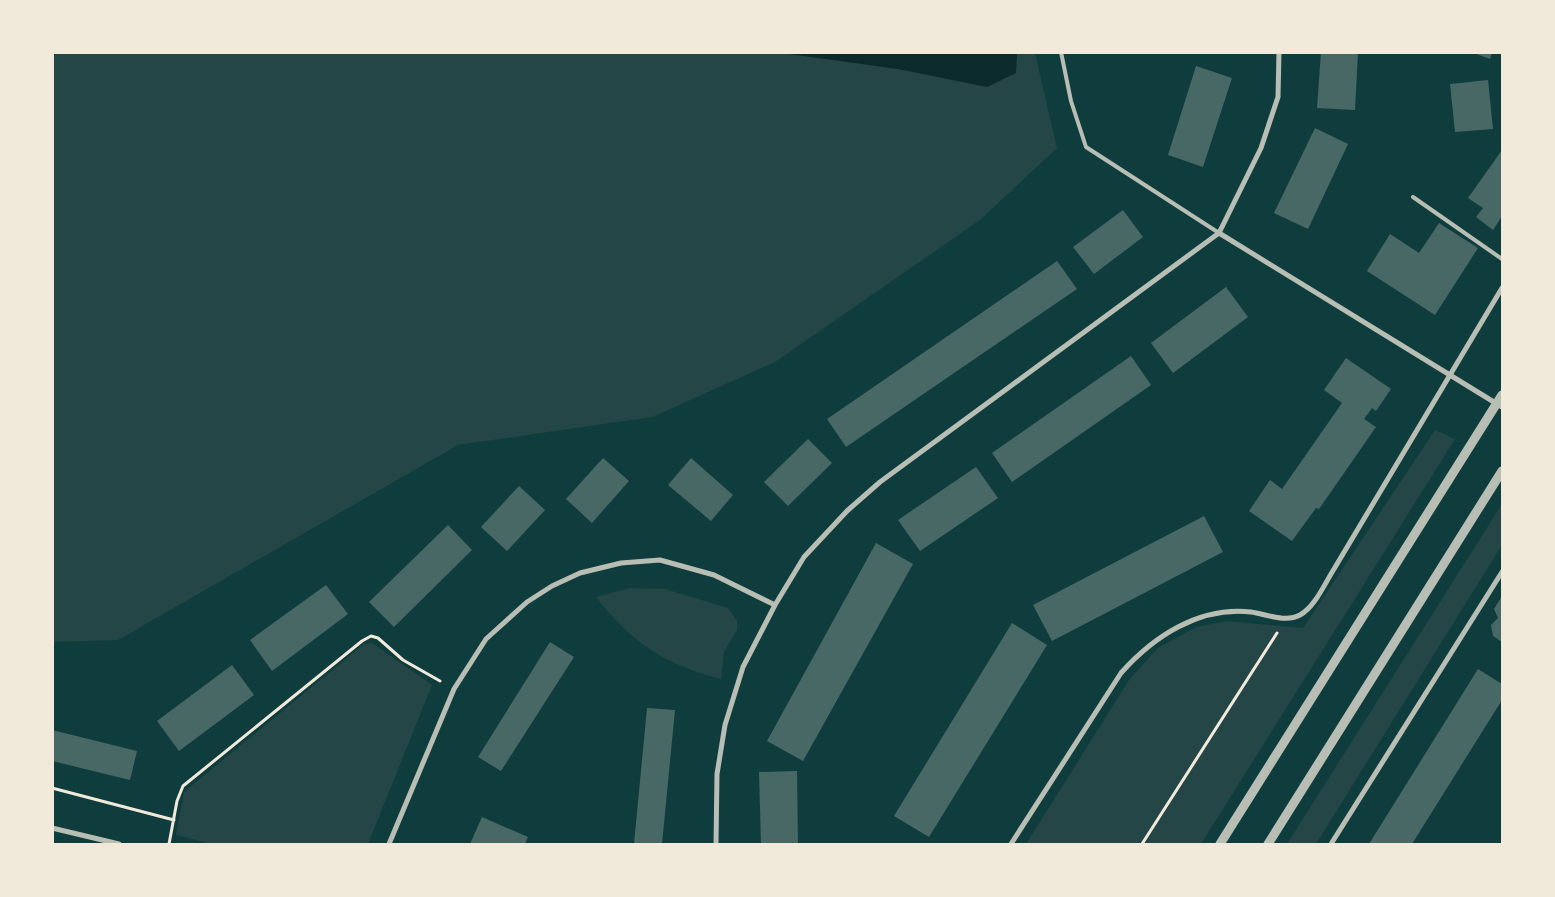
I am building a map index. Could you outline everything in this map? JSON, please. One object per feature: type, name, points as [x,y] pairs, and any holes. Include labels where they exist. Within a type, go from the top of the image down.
[{"type":"street","points":[[716,844],[717,774],[725,725],[743,667],[775,605],[804,557],[847,511],[880,482],[1219,232],[1261,148],[1278,97],[1279,52]]},
{"type":"street","points":[[1219,232],[1500,405]]},
{"type":"street","points":[[1011,844],[1104,697],[1121,673],[1145,648],[1158,638],[1183,624],[1227,612],[1249,612],[1287,618],[1300,615],[1314,600],[1452,374],[1502,288]]},
{"type":"street","points":[[1220,844],[1500,405],[1502,395]]},
{"type":"street","points":[[1268,844],[1502,471]]},
{"type":"street","points":[[389,844],[454,689],[486,639],[527,602],[552,586],[580,573],[621,563],[660,560],[714,575],[775,605]]},
{"type":"street","points":[[1331,844],[1502,572]]},
{"type":"street","points":[[52,828],[119,844]]},
{"type":"lane","points":[[1062,52],[1071,101],[1086,147],[1219,232]]},
{"type":"lane","points":[[1413,197],[1502,259]]},
{"type":"path","points":[[1142,844],[1287,618]]},
{"type":"path","points":[[169,844],[183,786],[372,636],[378,638],[403,660],[454,689]]},
{"type":"path","points":[[52,788],[174,820]]},
{"type":"shaded area","points":[[52,53],[1035,53],[1057,148],[980,220],[775,362],[652,417],[458,445],[118,640],[53,642]]},
{"type":"shaded area","points":[[782,53],[1017,53],[1016,73],[987,87],[898,69]]},
{"type":"shaded area","points":[[1435,430],[1455,439],[1201,844],[1026,844],[1129,680],[1158,648],[1196,627],[1227,621],[1303,628]]},
{"type":"shaded area","points":[[1502,504],[1502,545],[1316,844],[1287,844]]},
{"type":"shaded area","points":[[630,588],[665,589],[728,608],[737,621],[737,630],[724,652],[721,679],[683,667],[651,650],[622,627],[596,597]]},
{"type":"shaded area","points":[[372,643],[432,685],[368,844],[213,844],[176,835],[184,792],[364,644]]},
{"type":"building","points":[[1321,52],[1358,52],[1355,110],[1317,108]]},
{"type":"building","points":[[1471,52],[1492,52],[1490,59]]},
{"type":"building","points":[[1196,66],[1232,78],[1203,167],[1168,155]]},
{"type":"building","points":[[1488,80],[1493,129],[1455,132],[1450,84]]},
{"type":"building","points":[[1315,128],[1348,144],[1308,229],[1274,213]]},
{"type":"building","points":[[1502,150],[1502,216],[1493,230],[1476,217],[1483,208],[1468,198]]},
{"type":"building","points":[[1123,210],[1143,237],[1094,274],[1073,247]]},
{"type":"building","points":[[1439,223],[1478,248],[1435,315],[1367,271],[1390,234],[1419,253]]},
{"type":"building","points":[[1057,261],[1077,289],[846,447],[827,419]]},
{"type":"building","points":[[1226,287],[1248,317],[1173,373],[1151,343]]},
{"type":"building","points":[[1131,356],[1151,385],[1012,482],[992,453]]},
{"type":"building","points":[[1346,358],[1391,389],[1376,411],[1372,408],[1364,419],[1376,427],[1319,509],[1316,508],[1292,541],[1249,511],[1270,480],[1282,489],[1342,403],[1324,390]]},
{"type":"building","points":[[808,439],[832,463],[788,506],[764,482]]},
{"type":"building","points":[[603,458],[629,481],[592,523],[566,499]]},
{"type":"building","points":[[691,458],[733,495],[711,521],[668,485]]},
{"type":"building","points":[[976,467],[998,498],[920,551],[898,520]]},
{"type":"building","points":[[519,486],[545,510],[507,551],[481,527]]},
{"type":"building","points":[[1204,516],[1223,552],[1052,641],[1033,605]]},
{"type":"building","points":[[448,525],[472,550],[394,627],[369,602]]},
{"type":"building","points":[[876,543],[913,564],[803,761],[767,741]]},
{"type":"building","points":[[326,585],[348,614],[272,671],[250,640]]},
{"type":"building","points":[[1502,596],[1502,642],[1493,636],[1491,625],[1498,618],[1494,609]]},
{"type":"building","points":[[1012,623],[1047,645],[929,837],[894,816]]},
{"type":"building","points":[[550,642],[574,657],[501,771],[478,757]]},
{"type":"building","points":[[232,665],[254,695],[179,751],[157,721]]},
{"type":"building","points":[[1478,669],[1502,684],[1502,700],[1412,844],[1369,844]]},
{"type":"building","points":[[647,708],[675,710],[662,844],[634,844]]},
{"type":"building","points":[[52,730],[137,751],[130,780],[52,761]]},
{"type":"building","points":[[797,771],[798,844],[761,844],[759,772]]},
{"type":"building","points":[[482,817],[528,837],[525,844],[470,844]]},
{"type":"building","points":[[922,843],[922,844],[881,844]]}]
